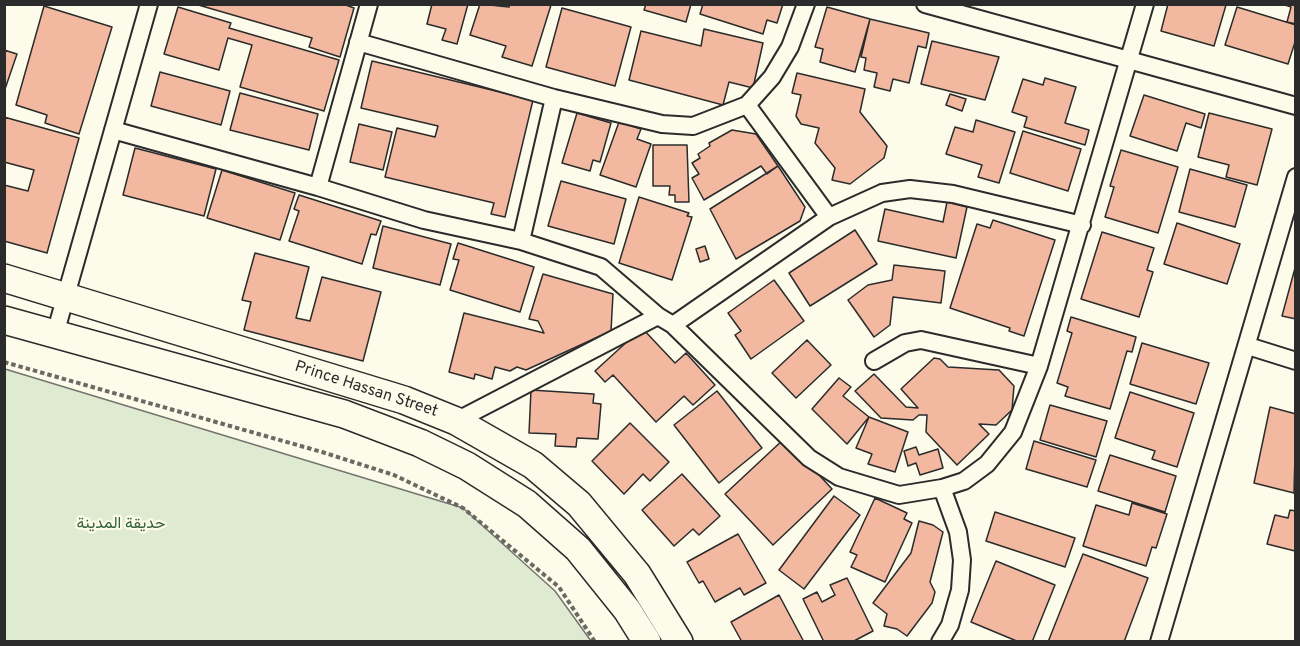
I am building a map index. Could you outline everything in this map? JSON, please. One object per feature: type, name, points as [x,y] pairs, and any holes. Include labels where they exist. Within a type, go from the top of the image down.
[{"type":"main road","name":"Prince Hassan Street","points":[[4,278],[404,400],[456,422],[533,465],[579,504],[637,574],[679,642]]},
{"type":"main road","name":"Prince Hassan Street","points":[[4,320],[344,414],[420,443],[467,466],[527,504],[578,549],[627,610],[647,642]]},
{"type":"street","points":[[55,334],[149,4]]},
{"type":"street","points":[[318,187],[369,4]]},
{"type":"street","points":[[358,42],[554,98],[662,124],[693,126],[747,105],[771,77],[790,47],[806,4]]},
{"type":"street","points":[[926,4],[1296,106]]},
{"type":"street","points":[[113,130],[318,187],[424,220],[521,241],[601,267],[658,316],[673,325],[809,458],[839,477],[899,495],[942,488],[964,481],[987,465],[1013,432],[1039,366],[1130,62],[1145,4]]},
{"type":"street","points":[[521,241],[554,98]]},
{"type":"street","points":[[747,105],[829,217]]},
{"type":"street","points":[[1159,642],[1296,177]]},
{"type":"street","points":[[673,325],[829,217],[882,194],[910,189],[953,194],[1082,225]]},
{"type":"street","points":[[456,422],[658,316]]},
{"type":"street","points":[[874,361],[905,344],[921,340],[1039,366]]},
{"type":"street","points":[[1248,346],[1296,360]]},
{"type":"street","points":[[940,642],[950,625],[960,590],[962,560],[958,532],[942,488]]},
{"type":"path","points":[[4,362],[322,452],[394,476],[453,503],[463,508],[559,587],[595,642]]},
{"type":"green space","name":"حديقة المدينة","points":[[5,369],[463,508],[555,591],[591,641],[5,641]]},
{"type":"building","points":[[195,4],[343,4],[354,8],[340,57],[309,47],[312,38]]},
{"type":"building","points":[[432,4],[468,4],[457,44],[442,40],[446,29],[427,24]]},
{"type":"building","points":[[480,4],[509,7],[510,4],[551,5],[532,66],[502,57],[506,46],[470,35]]},
{"type":"building","points":[[646,4],[691,4],[686,22],[644,10]]},
{"type":"building","points":[[703,4],[783,4],[777,23],[767,20],[763,34],[700,14]]},
{"type":"building","points":[[1168,4],[1226,5],[1214,46],[1161,31]]},
{"type":"building","points":[[1282,4],[1296,4],[1296,24],[1287,22],[1291,7]]},
{"type":"building","points":[[44,6],[112,27],[79,134],[45,123],[47,115],[16,105]]},
{"type":"building","points":[[178,7],[231,23],[229,28],[339,60],[324,111],[240,87],[252,45],[228,38],[219,70],[164,54]]},
{"type":"building","points":[[827,7],[870,19],[855,72],[820,62],[823,49],[815,47]]},
{"type":"building","points":[[1237,7],[1296,25],[1296,39],[1288,64],[1225,45]]},
{"type":"building","points":[[562,8],[631,27],[615,86],[546,67]]},
{"type":"building","points":[[870,19],[929,33],[926,48],[918,46],[909,83],[893,79],[890,91],[874,87],[877,73],[864,70],[866,58],[861,57]]},
{"type":"building","points":[[704,29],[763,43],[753,88],[729,82],[723,105],[629,80],[641,31],[701,46]]},
{"type":"building","points":[[932,41],[999,57],[985,100],[921,84]]},
{"type":"building","points":[[4,50],[17,54],[4,92]]},
{"type":"building","points":[[372,61],[533,100],[505,217],[491,214],[494,203],[385,177],[397,128],[435,137],[438,126],[361,108]]},
{"type":"building","points":[[160,72],[230,91],[221,125],[151,106]]},
{"type":"building","points":[[797,73],[865,89],[860,112],[887,146],[884,158],[850,184],[832,180],[835,168],[815,143],[819,128],[801,124],[796,116],[801,95],[792,93]]},
{"type":"building","points":[[1045,78],[1076,87],[1065,123],[1089,130],[1085,145],[1024,127],[1027,117],[1012,112],[1023,79],[1043,85]]},
{"type":"building","points":[[240,93],[318,114],[309,150],[230,130]]},
{"type":"building","points":[[950,94],[966,99],[962,111],[946,105]]},
{"type":"building","points":[[1144,95],[1205,114],[1201,128],[1186,123],[1177,151],[1130,136]]},
{"type":"building","points":[[577,113],[611,123],[600,162],[593,160],[590,171],[562,163]]},
{"type":"building","points":[[1209,113],[1272,129],[1257,185],[1226,177],[1229,165],[1198,157]]},
{"type":"building","points":[[4,117],[79,138],[47,253],[4,241],[4,185],[28,191],[34,170],[4,162]]},
{"type":"building","points":[[976,120],[1015,132],[999,183],[978,177],[982,165],[946,154],[955,127],[973,132]]},
{"type":"building","points":[[619,122],[641,129],[637,139],[651,144],[636,187],[600,175]]},
{"type":"building","points":[[359,124],[392,132],[383,170],[350,162]]},
{"type":"building","points":[[732,130],[756,134],[778,166],[767,174],[761,166],[704,200],[692,178],[699,174],[692,163],[700,158],[698,154],[710,146],[709,143]]},
{"type":"building","points":[[1023,131],[1081,149],[1068,191],[1010,173]]},
{"type":"building","points":[[653,145],[687,145],[689,202],[675,202],[675,195],[669,195],[670,186],[653,186]]},
{"type":"building","points":[[135,148],[216,169],[204,216],[123,195]]},
{"type":"building","points":[[1121,150],[1178,167],[1158,233],[1105,217],[1114,187],[1110,186]]},
{"type":"building","points":[[778,166],[805,207],[800,221],[736,259],[710,209]]},
{"type":"building","points":[[1190,169],[1247,185],[1235,227],[1179,212]]},
{"type":"building","points":[[222,170],[295,193],[280,240],[207,218]]},
{"type":"building","points":[[561,181],[626,199],[614,244],[548,226]]},
{"type":"building","points":[[299,195],[381,221],[376,235],[371,234],[362,264],[289,241],[299,211],[294,209]]},
{"type":"building","points":[[639,197],[689,213],[687,216],[692,217],[672,280],[619,263]]},
{"type":"building","points":[[947,202],[967,207],[956,258],[878,241],[885,209],[943,222]]},
{"type":"building","points":[[993,220],[1055,240],[1024,336],[1009,331],[1010,328],[950,308],[977,224],[990,228]]},
{"type":"building","points":[[1177,223],[1240,244],[1227,284],[1164,264]]},
{"type":"building","points":[[383,226],[451,244],[440,285],[373,268]]},
{"type":"building","points":[[855,230],[877,264],[810,306],[789,273]]},
{"type":"building","points":[[1102,232],[1154,248],[1147,270],[1153,272],[1139,317],[1081,299]]},
{"type":"building","points":[[458,243],[534,267],[520,312],[450,290],[459,260],[453,259]]},
{"type":"building","points":[[705,246],[709,259],[700,262],[696,249]]},
{"type":"building","points":[[255,253],[309,267],[296,318],[310,321],[322,277],[381,292],[363,361],[244,330],[251,302],[242,300]]},
{"type":"building","points":[[894,265],[945,271],[941,303],[893,297],[890,325],[874,337],[848,300],[868,285],[892,280]]},
{"type":"building","points":[[1296,268],[1296,319],[1282,316]]},
{"type":"building","points":[[543,274],[613,294],[611,331],[526,370],[517,367],[510,371],[495,367],[492,379],[475,374],[474,379],[449,372],[464,313],[544,333],[538,321],[529,319]]},
{"type":"building","points":[[774,280],[804,321],[751,359],[735,335],[741,331],[728,313]]},
{"type":"building","points":[[1071,317],[1136,337],[1132,352],[1127,351],[1110,409],[1065,396],[1068,387],[1057,383],[1072,333],[1067,331]]},
{"type":"building","points":[[642,328],[675,363],[686,353],[715,385],[693,405],[684,396],[656,422],[613,375],[605,382],[595,371]]},
{"type":"building","points":[[807,340],[831,365],[796,398],[772,373]]},
{"type":"building","points":[[1142,343],[1209,363],[1196,404],[1130,384]]},
{"type":"building","points":[[934,358],[940,359],[948,367],[999,370],[1014,386],[1012,410],[996,425],[979,424],[989,434],[957,465],[926,432],[927,415],[919,415],[913,420],[881,418],[855,391],[874,374],[906,407],[918,408],[901,389]]},
{"type":"building","points":[[839,378],[851,387],[843,396],[869,417],[847,444],[812,409]]},
{"type":"building","points":[[531,390],[594,394],[593,403],[601,404],[598,439],[577,438],[576,447],[555,446],[556,434],[529,433]]},
{"type":"building","points":[[717,391],[762,448],[719,483],[674,425]]},
{"type":"building","points":[[1130,392],[1194,413],[1177,467],[1152,459],[1155,451],[1115,438]]},
{"type":"building","points":[[1050,405],[1107,421],[1096,457],[1040,440]]},
{"type":"building","points":[[1270,407],[1296,414],[1294,493],[1254,483]]},
{"type":"building","points":[[869,417],[908,432],[895,472],[868,464],[872,454],[856,448]]},
{"type":"building","points":[[630,423],[669,462],[650,481],[643,474],[624,494],[592,461]]},
{"type":"building","points":[[785,438],[832,489],[773,545],[725,494]]},
{"type":"building","points":[[1034,441],[1096,460],[1087,487],[1026,469]]},
{"type":"building","points":[[916,447],[919,455],[938,449],[943,468],[920,475],[916,463],[908,466],[904,451]]},
{"type":"building","points":[[1110,455],[1176,476],[1165,512],[1098,491]]},
{"type":"building","points":[[682,474],[720,516],[699,535],[693,529],[674,546],[642,510]]},
{"type":"building","points":[[834,496],[860,515],[804,589],[779,570]]},
{"type":"building","points":[[875,498],[907,513],[904,519],[912,523],[885,582],[851,567],[857,555],[850,552]]},
{"type":"building","points":[[1132,503],[1167,514],[1156,548],[1152,547],[1146,566],[1083,546],[1096,505],[1129,515]]},
{"type":"building","points":[[1290,510],[1296,511],[1295,551],[1267,544],[1275,515],[1288,518]]},
{"type":"building","points":[[995,512],[1075,538],[1065,567],[986,541]]},
{"type":"building","points":[[919,521],[933,525],[943,532],[930,582],[935,592],[932,603],[907,636],[897,629],[884,626],[887,614],[873,603],[911,553]]},
{"type":"building","points":[[738,534],[766,583],[744,595],[740,588],[715,602],[703,581],[699,583],[687,562]]},
{"type":"building","points":[[1083,554],[1148,578],[1124,642],[1048,642]]},
{"type":"building","points":[[996,561],[1055,585],[1032,642],[1019,642],[971,622]]},
{"type":"building","points":[[847,578],[873,631],[852,642],[824,642],[803,599],[817,592],[822,602],[835,595],[830,585]]},
{"type":"building","points":[[779,595],[804,642],[742,642],[731,622]]}]
